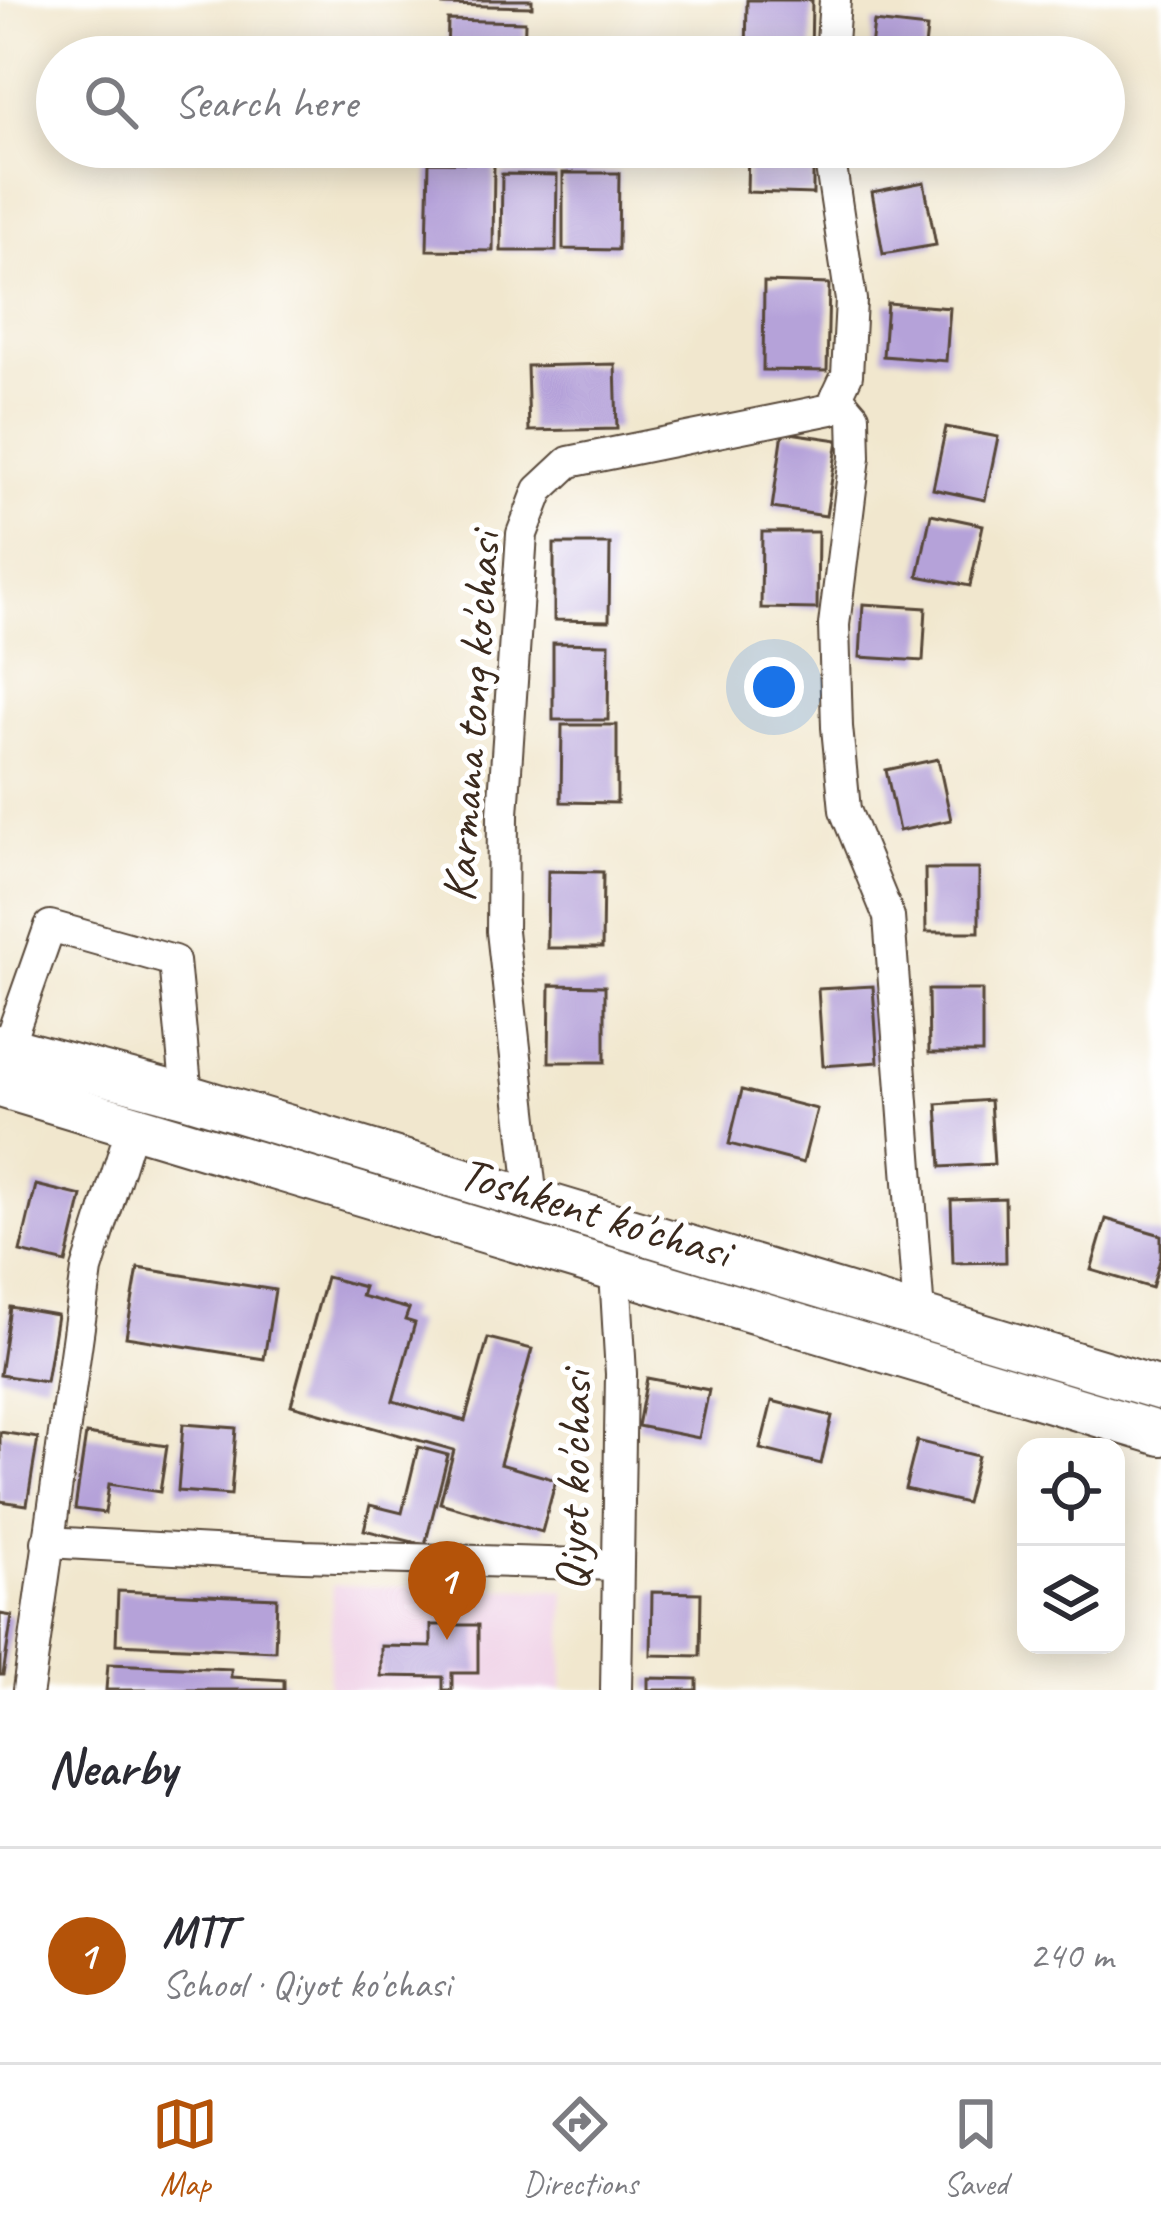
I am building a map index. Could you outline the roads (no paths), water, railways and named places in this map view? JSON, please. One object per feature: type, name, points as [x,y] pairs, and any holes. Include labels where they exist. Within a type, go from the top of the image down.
[{"type":"highway","name":"Toshkent ko'chasi","points":[[2,1060],[188,1096],[1161,1389]]},
{"type":"highway","name":"Toshkent ko'chasi","points":[[2,1060],[132,1126],[1161,1434]]},
{"type":"street","points":[[832,36],[835,0]]},
{"type":"street","points":[[831,168],[851,300],[847,375],[837,395],[854,416],[855,457],[834,625],[837,727],[844,810],[889,917],[920,1314]]},
{"type":"street","name":"Karmana tong ko'chasi","points":[[532,1201],[502,931],[522,533],[539,490],[569,462],[831,410],[837,395]]},
{"type":"street","points":[[2,1060],[50,926],[173,961],[188,1096]]},
{"type":"street","points":[[28,1690],[87,1270],[132,1126]]},
{"type":"street","name":"Qiyot ko'chasi","points":[[615,1272],[621,1374],[616,1690]]},
{"type":"street","points":[[47,1542],[303,1556],[617,1565]]},
{"type":"place","name":"MTT","points":[[447,1640]]}]
